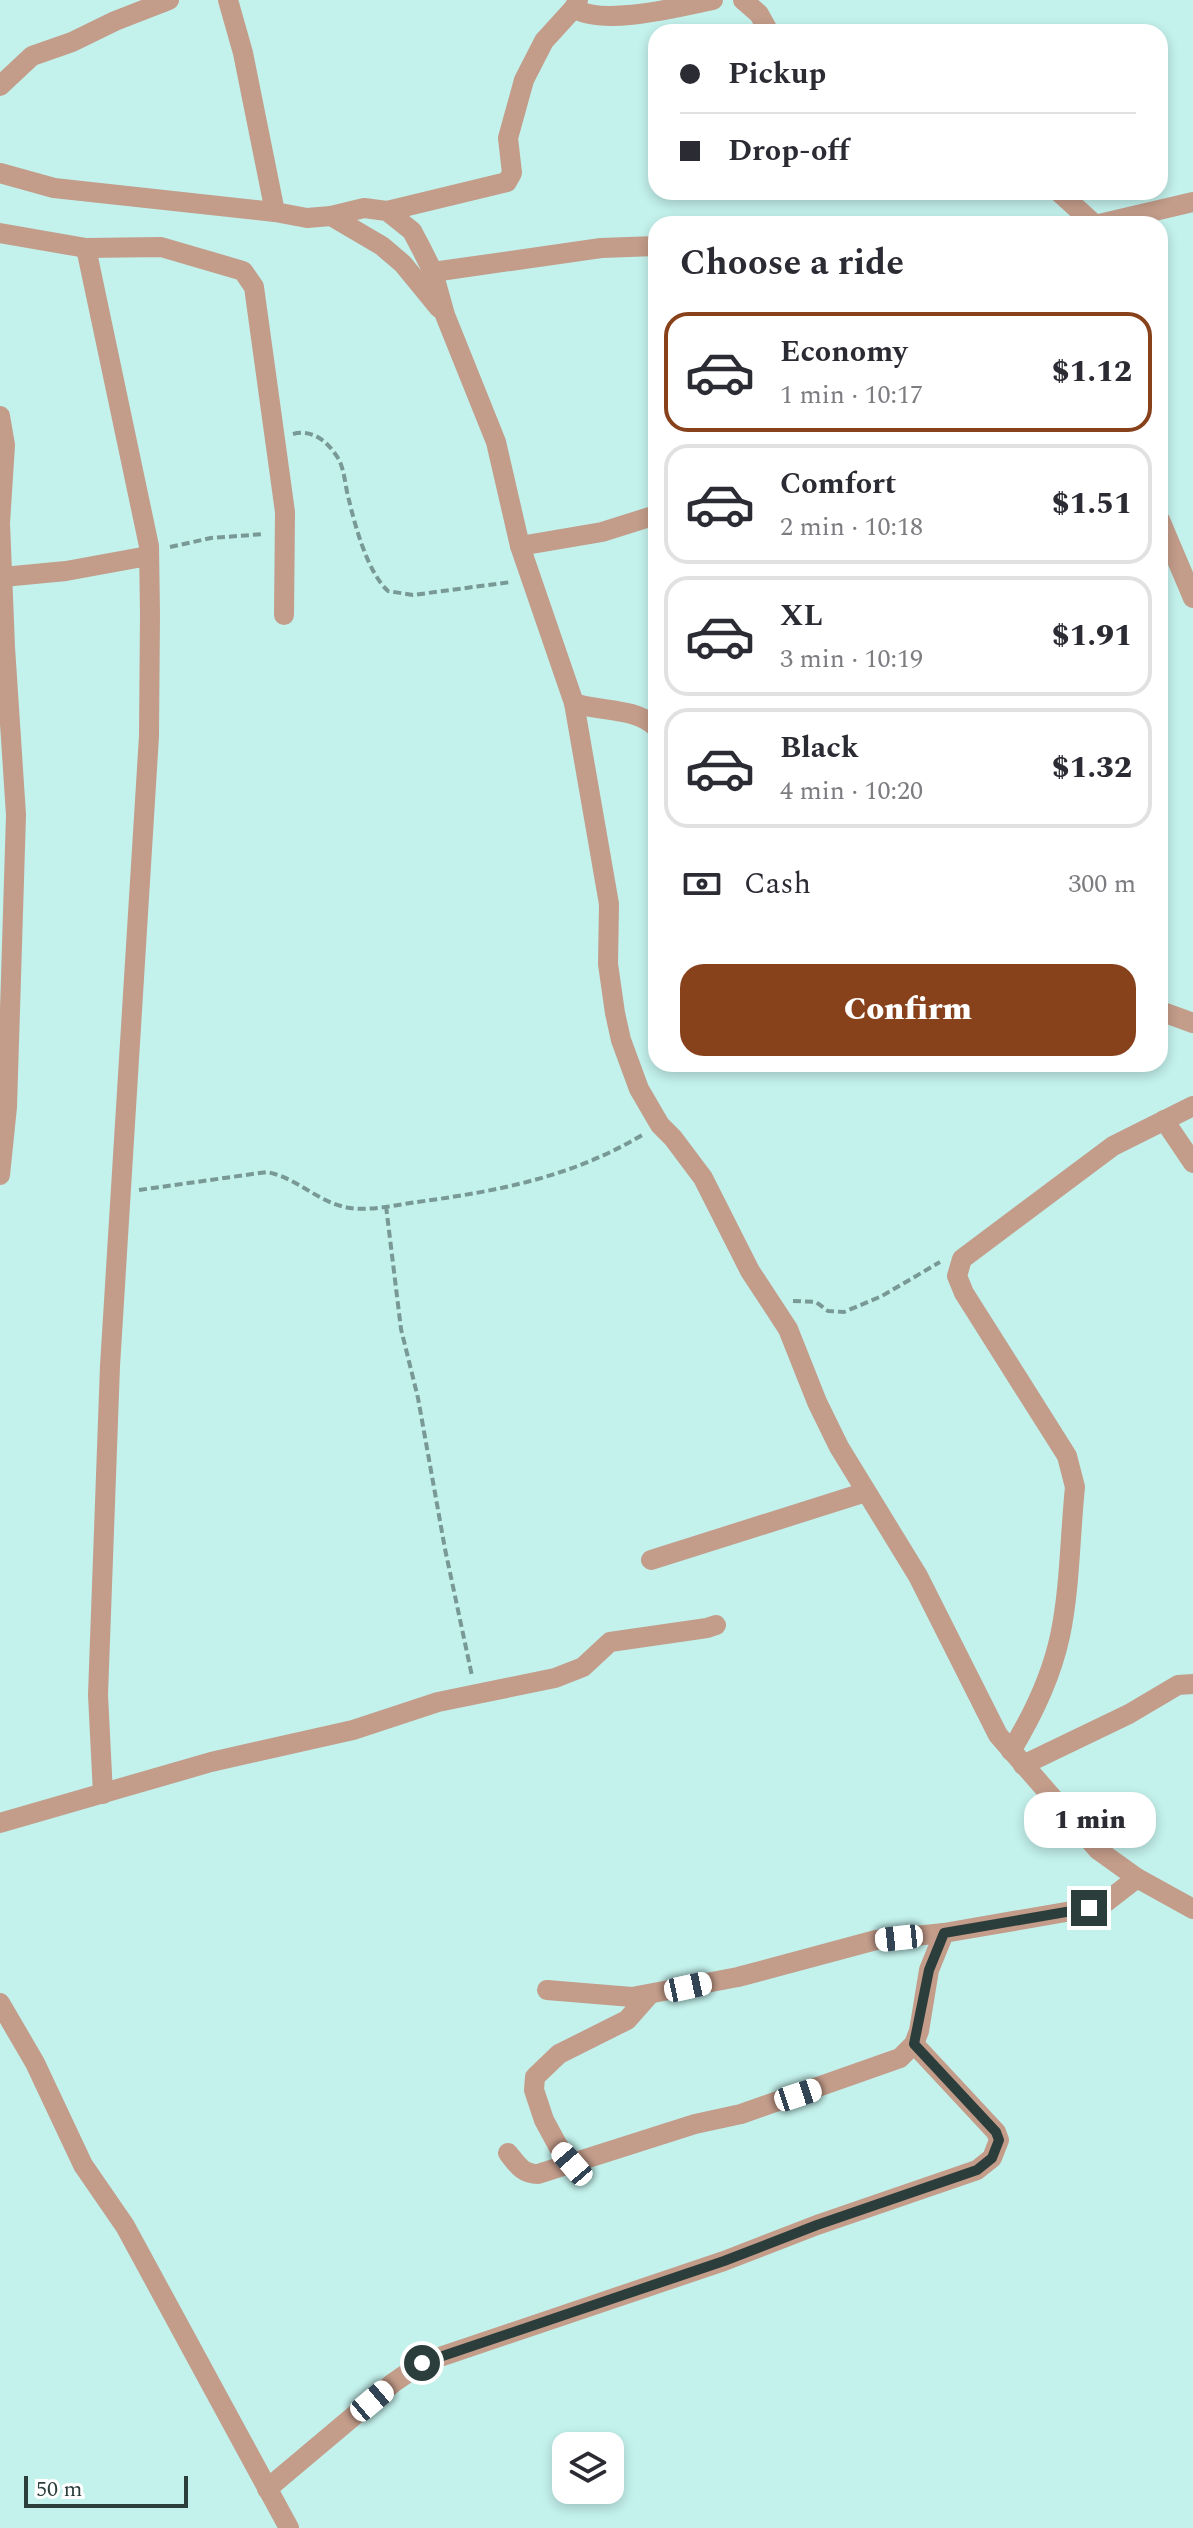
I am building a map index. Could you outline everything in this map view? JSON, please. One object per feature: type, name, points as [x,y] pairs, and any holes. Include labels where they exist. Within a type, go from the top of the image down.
[{"type":"street","points":[[0,86],[32,56],[169,0]]},
{"type":"street","points":[[228,0],[243,53],[275,212]]},
{"type":"street","points":[[0,173],[54,188],[307,218],[364,208],[387,211],[507,182],[512,173],[508,138],[524,80],[544,41],[576,4],[584,15],[617,16],[713,0]]},
{"type":"street","points":[[743,0],[759,14],[765,24]]},
{"type":"street","points":[[1068,200],[1087,216]]},
{"type":"street","points":[[1131,216],[1193,202]]},
{"type":"street","points":[[387,211],[412,231],[433,272],[445,315],[496,442],[520,546],[574,703],[609,904],[608,964],[617,1028],[639,1089],[660,1125],[681,1147],[703,1178],[743,1258],[795,1343],[817,1402],[839,1447],[918,1576],[998,1735],[1098,1850],[1137,1878],[1193,1909]]},
{"type":"street","points":[[331,216],[382,246],[403,264],[445,315]]},
{"type":"street","points":[[0,233],[86,248],[161,247],[248,275],[254,287],[285,512],[284,615]]},
{"type":"street","points":[[433,272],[601,248],[648,246]]},
{"type":"street","points":[[86,248],[148,554],[150,614],[149,736],[110,1366],[98,1695],[103,1794]]},
{"type":"street","points":[[0,416],[5,445],[0,523],[16,815],[7,1107],[0,1175]]},
{"type":"street","points":[[520,546],[569,540],[648,517]]},
{"type":"street","points":[[1168,539],[1193,598]]},
{"type":"street","points":[[3,577],[66,571],[148,554]]},
{"type":"street","points":[[574,703],[600,710],[637,714],[648,722]]},
{"type":"street","points":[[1168,1014],[1193,1023]]},
{"type":"street","points":[[1017,1758],[1058,1645],[1075,1487],[1067,1456],[959,1284],[957,1276],[962,1259],[1113,1146],[1193,1106]]},
{"type":"street","points":[[1164,1120],[1193,1163]]},
{"type":"street","points":[[651,1560],[866,1492]]},
{"type":"street","points":[[0,1823],[211,1762],[353,1730],[438,1702],[570,1673],[583,1667],[610,1642],[716,1625]]},
{"type":"street","points":[[1017,1758],[1129,1714],[1178,1685],[1193,1684]]},
{"type":"street","points":[[547,1990],[632,1997],[650,1994],[738,1977],[876,1940],[944,1933],[1089,1908],[1106,1902],[1137,1878]]},
{"type":"street","points":[[508,2153],[522,2170],[530,2174],[572,2164],[695,2124],[741,2114],[900,2058],[914,2044],[929,1970],[944,1933]]},
{"type":"street","points":[[572,2164],[544,2120],[534,2090],[535,2077],[559,2054],[627,2020],[650,1994]]},
{"type":"street","points":[[0,2003],[35,2063],[83,2165],[125,2226],[289,2528]]},
{"type":"street","points":[[267,2489],[393,2383],[422,2363],[724,2261],[977,2170],[992,2158],[999,2140],[996,2132],[914,2044]]},
{"type":"path","points":[[275,437],[306,431],[316,435],[336,456],[374,574],[388,591],[413,595],[530,579]]},
{"type":"path","points":[[148,554],[211,538],[285,533]]},
{"type":"path","points":[[121,1191],[267,1172],[282,1175],[331,1203],[353,1208],[386,1206],[449,1198],[554,1176],[614,1152],[660,1125]]},
{"type":"path","points":[[386,1206],[401,1329],[418,1398],[445,1549],[476,1693]]},
{"type":"path","points":[[770,1300],[816,1302],[828,1311],[844,1312],[882,1296],[936,1263],[962,1259]]},
{"type":"route","points":[[422,2363],[561,2318],[977,2170],[992,2158],[999,2140],[996,2132],[914,2044],[929,1970],[944,1933],[1089,1908]]}]
